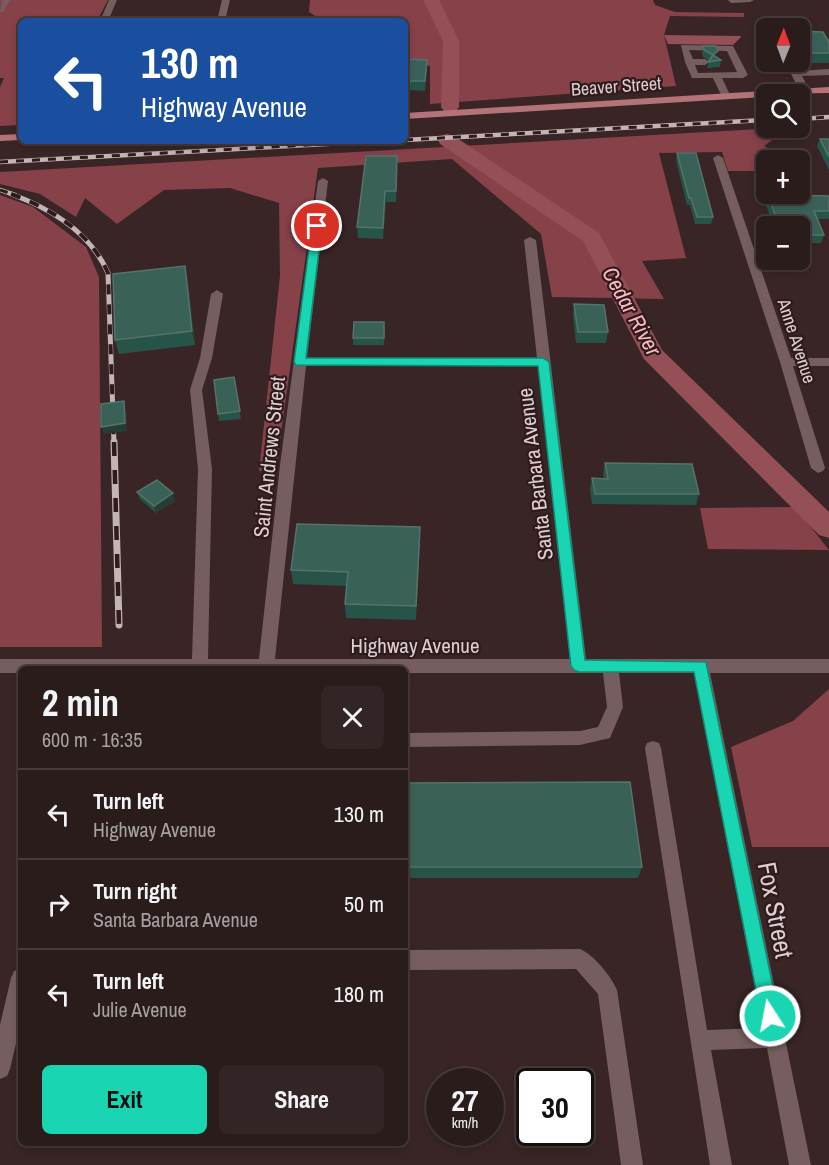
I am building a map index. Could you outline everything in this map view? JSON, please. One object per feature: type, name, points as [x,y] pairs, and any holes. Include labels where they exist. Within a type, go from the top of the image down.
[{"type":"main road","name":"Beaver Street","points":[[810,91],[829,90]]},
{"type":"main road","name":"Beaver Street","points":[[408,116],[756,93]]},
{"type":"main road","points":[[0,138],[18,136]]},
{"type":"street","points":[[0,10],[6,0]]},
{"type":"street","points":[[105,18],[113,0]]},
{"type":"street","points":[[222,18],[226,0]]},
{"type":"street","points":[[731,1],[750,0]]},
{"type":"street","points":[[684,48],[730,48],[733,59],[743,75],[695,76],[684,48]]},
{"type":"street","points":[[715,55],[733,59]]},
{"type":"street","points":[[687,57],[703,57]]},
{"type":"street","points":[[801,84],[796,74],[829,72]]},
{"type":"street","points":[[716,75],[725,95]]},
{"type":"street","name":"Anne Avenue","points":[[718,158],[786,362],[818,468]]},
{"type":"street","name":"Saint Andrews Street","points":[[266,666],[323,181]]},
{"type":"street","name":"Santa Barbara Avenue","points":[[530,240],[579,666]]},
{"type":"street","points":[[200,666],[201,568],[206,469],[196,390],[206,358],[217,294]]},
{"type":"street","points":[[300,362],[543,362]]},
{"type":"street","points":[[786,362],[829,363]]},
{"type":"street","name":"Highway Avenue","points":[[0,666],[829,666]]},
{"type":"street","points":[[408,740],[580,738],[604,733],[615,707],[610,666]]},
{"type":"street","name":"Fox Street","points":[[700,666],[800,1165]]},
{"type":"street","points":[[653,747],[721,1165]]},
{"type":"street","points":[[408,960],[580,959],[607,990],[632,1165]]},
{"type":"street","points":[[0,1069],[18,991]]},
{"type":"street","points":[[699,1040],[775,1038]]},
{"type":"shaded area","points":[[0,0],[108,0],[99,18],[18,18],[18,125],[0,126],[0,87],[4,78],[0,78]]},
{"type":"shaded area","points":[[310,0],[653,0],[655,5],[675,12],[744,13],[744,17],[670,16],[664,35],[676,86],[430,104],[430,66],[408,62],[408,18],[318,18],[309,12]]},
{"type":"shaded area","points":[[664,35],[741,37],[733,45],[668,44]]},
{"type":"shaded area","points":[[756,129],[756,138],[775,138],[764,146],[771,150],[756,150],[756,171],[728,171],[722,152],[659,153],[686,258],[642,261],[664,299],[552,297],[541,234],[452,159],[318,168],[276,469],[259,471],[280,276],[279,203],[230,188],[164,190],[117,224],[85,198],[76,217],[40,194],[0,184],[0,172]]},
{"type":"shaded area","points":[[0,195],[33,207],[86,247],[99,277],[102,647],[0,647]]},
{"type":"shaded area","points":[[795,507],[829,550],[708,549],[700,508]]},
{"type":"shaded area","points":[[829,689],[829,847],[752,847],[731,747],[793,721]]},
{"type":"building","points":[[810,31],[823,32],[829,42],[829,53],[810,53]]},
{"type":"building","points":[[703,46],[716,46],[718,51],[713,55],[704,50]]},
{"type":"building","points":[[713,55],[721,60],[708,62]]},
{"type":"building","points":[[408,59],[427,60],[425,81],[410,81],[409,88]]},
{"type":"building","points":[[820,139],[829,139],[829,157]]},
{"type":"building","points":[[677,153],[696,153],[713,217],[697,217],[691,198],[689,198]]},
{"type":"building","points":[[366,156],[397,156],[396,191],[385,191],[383,228],[357,227]]},
{"type":"building","points":[[810,196],[829,196],[829,211],[814,211],[824,235],[810,235],[810,216],[775,216],[771,204],[810,204]]},
{"type":"building","points":[[185,266],[192,331],[115,340],[113,274]]},
{"type":"building","points":[[574,304],[604,305],[608,332],[578,332]]},
{"type":"building","points":[[354,322],[384,322],[384,338],[353,338]]},
{"type":"building","points":[[234,377],[240,411],[218,414],[214,380]]},
{"type":"building","points":[[124,401],[125,423],[101,427],[101,404]]},
{"type":"building","points":[[605,463],[692,464],[699,494],[595,494],[592,478],[608,479]]},
{"type":"building","points":[[157,480],[173,493],[154,506],[137,492]]},
{"type":"building","points":[[297,524],[420,527],[416,606],[345,604],[348,572],[291,570]]},
{"type":"building","points":[[630,782],[642,867],[408,867],[408,783]]},
{"type":"waterway","name":"Cedar River","points":[[431,0],[451,41],[450,107]]},
{"type":"waterway","name":"Cedar River","points":[[447,140],[592,237],[652,354],[829,528]]},
{"type":"railway","points":[[810,118],[829,117]]},
{"type":"railway","points":[[408,140],[756,121]]},
{"type":"railway","points":[[0,162],[327,144]]},
{"type":"railway","points":[[0,190],[15,195]]},
{"type":"railway","points":[[11,194],[41,207],[68,224],[91,245],[108,273],[114,444]]},
{"type":"railway","points":[[114,442],[119,625]]},
{"type":"route","points":[[317,226],[300,362],[543,362],[579,666],[700,666],[770,1016]]}]
